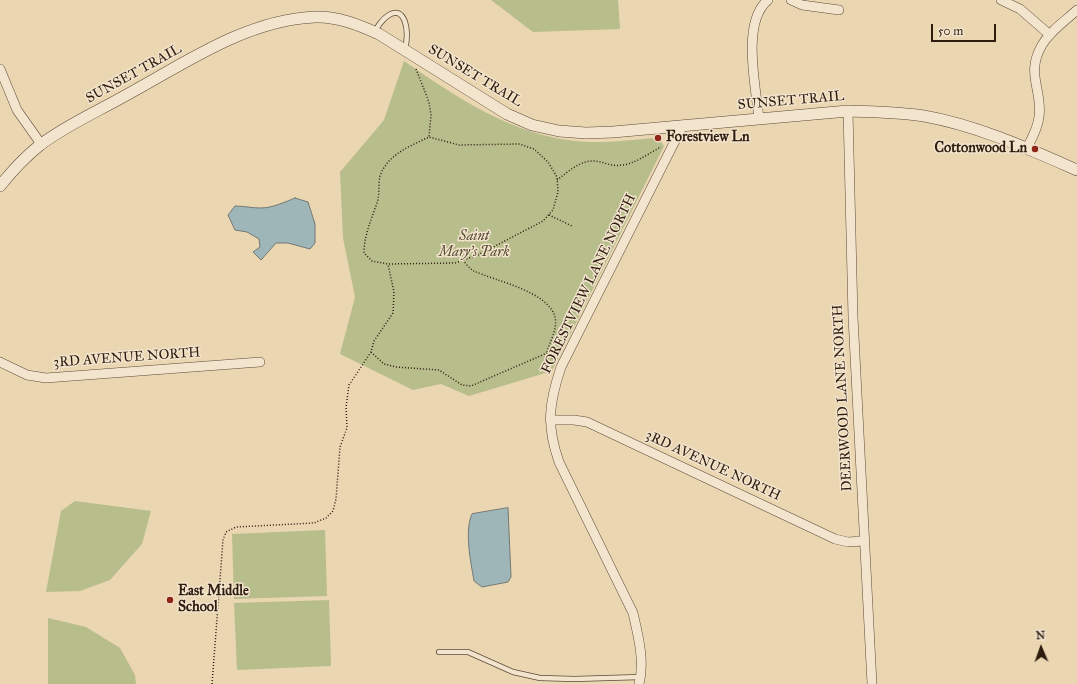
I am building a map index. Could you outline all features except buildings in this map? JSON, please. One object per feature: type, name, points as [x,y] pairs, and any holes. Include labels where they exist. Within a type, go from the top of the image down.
[{"type":"street","points":[[759,119],[752,50],[753,31],[758,13],[762,5],[768,0]]},
{"type":"street","points":[[791,0],[802,5],[839,10]]},
{"type":"street","points":[[1001,0],[1020,9],[1050,35]]},
{"type":"street","points":[[1027,148],[1039,117],[1040,106],[1034,82],[1034,70],[1042,45],[1050,35],[1077,10]]},
{"type":"street","name":"SUNSET TRAIL","points":[[0,186],[12,171],[41,144],[67,127],[201,54],[262,27],[287,21],[315,17],[345,21],[375,32],[507,114],[532,124],[559,131],[586,133],[848,111],[887,112],[925,117],[958,124],[1027,148],[1077,170]]},
{"type":"street","points":[[0,69],[17,110],[41,144]]},
{"type":"street","name":"DEERWOOD LANE NORTH","points":[[848,111],[853,317],[872,684]]},
{"type":"street","name":"FORESTVIEW LANE NORTH","points":[[640,680],[638,636],[632,613],[559,462],[553,444],[550,420],[553,389],[561,367],[683,125]]},
{"type":"street","name":"3RD AVENUE NORTH","points":[[0,362],[27,375],[46,378],[260,362]]},
{"type":"street","name":"3RD AVENUE NORTH","points":[[550,420],[574,420],[587,422],[835,539],[848,542],[864,541]]},
{"type":"lane","points":[[375,32],[387,15],[395,13],[401,15],[406,25],[407,36],[405,51]]},
{"type":"lane","points":[[439,652],[468,652],[513,672],[540,678],[640,680]]},
{"type":"path","points":[[414,66],[429,102],[431,115],[429,137]]},
{"type":"path","points":[[429,137],[459,145],[519,144],[534,150],[548,162],[557,180],[558,192],[553,210],[549,215],[537,225],[478,255],[455,263],[388,264],[372,261],[364,253],[364,241],[378,200],[380,177],[386,163],[405,148],[429,137]]},
{"type":"path","points":[[557,180],[579,164],[594,161],[610,165],[623,165],[642,158],[661,147]]},
{"type":"path","points":[[549,215],[572,226]]},
{"type":"path","points":[[371,352],[384,364],[396,367],[439,370],[462,385],[471,386],[537,359],[547,353],[554,334],[555,318],[550,308],[538,298],[508,283],[472,270],[463,260]]},
{"type":"path","points":[[212,684],[223,540],[226,532],[236,527],[314,523],[326,518],[333,512],[336,499],[340,447],[347,428],[349,385],[371,352],[374,341],[393,313],[394,292],[388,264]]},
{"type":"path","points":[[547,353],[561,367]]},
{"type":"green space","points":[[491,0],[618,0],[620,29],[533,32]]},
{"type":"green space","name":"Saint Mary's Park","points":[[404,61],[464,101],[507,123],[529,131],[552,137],[585,142],[655,138],[660,140],[664,146],[552,371],[469,396],[441,384],[413,390],[340,354],[355,297],[343,238],[340,172],[384,120]]},
{"type":"green space","points":[[75,501],[151,511],[142,544],[110,580],[80,591],[46,592],[61,511]]},
{"type":"green space","points":[[325,530],[327,596],[234,599],[232,534]]},
{"type":"green space","points":[[329,600],[331,666],[237,670],[234,603]]},
{"type":"green space","points":[[48,618],[86,627],[120,648],[135,675],[136,684],[48,684]]},
{"type":"water","points":[[295,198],[308,202],[315,224],[315,243],[310,249],[288,243],[276,243],[261,260],[253,252],[260,247],[259,239],[247,232],[235,230],[228,215],[235,206],[265,208]]},
{"type":"water","points":[[508,508],[511,577],[508,582],[482,587],[474,581],[470,556],[468,538],[472,514]]},
{"type":"place","name":"Forestview Ln","points":[[658,138]]},
{"type":"place","name":"Cottonwood Ln","points":[[1035,149]]},
{"type":"place","name":"East Middle School","points":[[170,600]]}]
